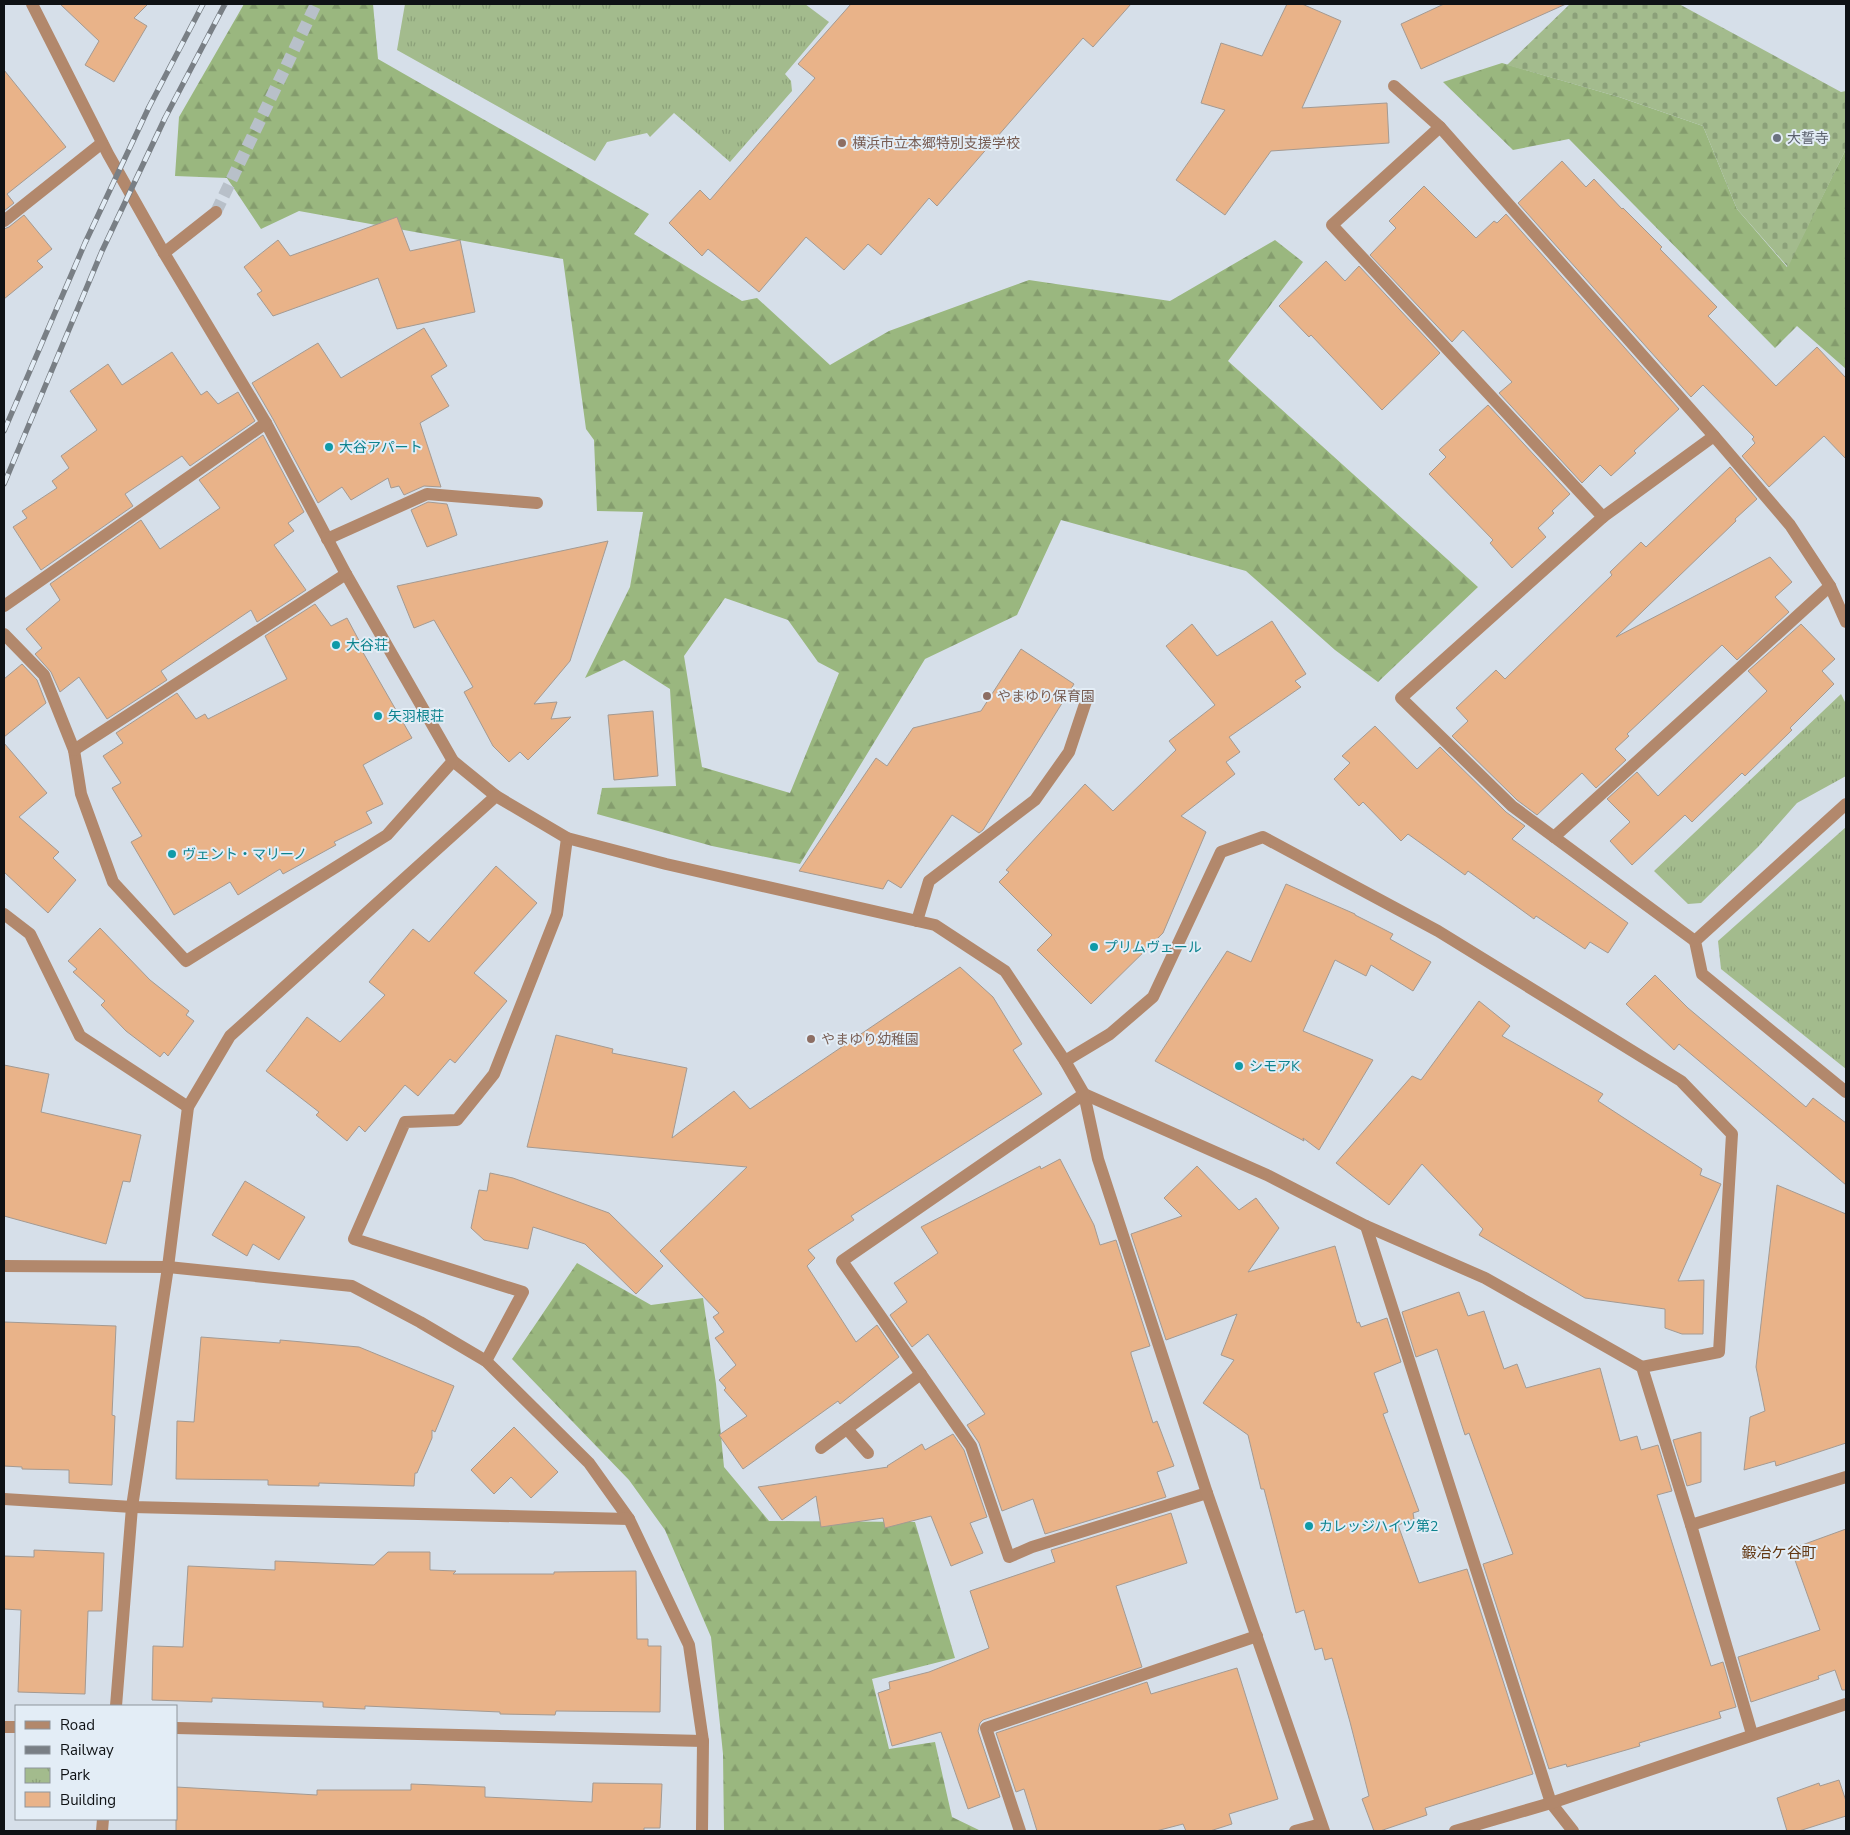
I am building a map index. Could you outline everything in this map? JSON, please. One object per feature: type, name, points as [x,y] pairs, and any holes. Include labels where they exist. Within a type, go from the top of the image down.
[{"type":"street","points":[[32,4],[102,143],[164,253],[266,423],[346,574],[453,761],[496,796],[567,838],[666,864],[935,925],[1005,971],[1065,1061],[1084,1094],[1098,1159],[1207,1493],[1323,1827],[1295,1831]]},
{"type":"street","points":[[1394,86],[1440,127],[1714,436],[1790,525],[1830,586],[1846,622]]},
{"type":"street","points":[[1440,127],[1332,226],[1602,517]]},
{"type":"street","points":[[4,221],[102,143]]},
{"type":"street","points":[[164,253],[216,212]]},
{"type":"street","points":[[4,606],[266,423]]},
{"type":"street","points":[[1714,436],[1602,517],[1401,698],[1512,806],[1695,941],[1702,974],[1846,1092]]},
{"type":"street","points":[[327,539],[427,494],[537,503]]},
{"type":"street","points":[[74,750],[346,574]]},
{"type":"street","points":[[1554,837],[1830,586]]},
{"type":"street","points":[[4,634],[44,675],[74,750],[81,794],[113,882],[186,961],[387,835],[453,761]]},
{"type":"street","points":[[917,921],[930,881],[1035,800],[1069,752],[1088,695]]},
{"type":"street","points":[[116,1705],[132,1507],[168,1267],[188,1107],[230,1036],[496,796]]},
{"type":"street","points":[[1695,941],[1846,804]]},
{"type":"street","points":[[1065,1061],[1110,1034],[1153,997],[1221,852],[1263,837],[1438,931],[1680,1081],[1732,1134],[1719,1352],[1642,1367],[1485,1278],[1366,1226],[1266,1175],[1084,1094]]},
{"type":"street","points":[[486,1361],[523,1292],[354,1239],[405,1122],[457,1120],[494,1074],[557,914],[567,838]]},
{"type":"street","points":[[4,914],[30,934],[80,1036],[188,1107]]},
{"type":"street","points":[[1084,1094],[842,1262],[971,1446],[1009,1557],[1207,1493]]},
{"type":"street","points":[[1366,1226],[1551,1803],[1574,1831]]},
{"type":"street","points":[[4,1266],[168,1267],[352,1286],[420,1322],[486,1361],[589,1463],[629,1519],[690,1645],[703,1742],[702,1831]]},
{"type":"street","points":[[1642,1367],[1691,1525],[1752,1734]]},
{"type":"street","points":[[821,1448],[921,1374]]},
{"type":"street","points":[[847,1429],[868,1453]]},
{"type":"street","points":[[1691,1525],[1846,1477]]},
{"type":"street","points":[[4,1499],[132,1507],[629,1519]]},
{"type":"street","points":[[1020,1831],[986,1728],[1257,1636]]},
{"type":"street","points":[[1455,1831],[1551,1803],[1846,1704]]},
{"type":"street","points":[[178,1728],[703,1742]]},
{"type":"green space","points":[[244,4],[373,4],[378,59],[649,214],[634,234],[742,301],[757,298],[830,365],[889,331],[1029,280],[1170,301],[1275,240],[1303,262],[1228,361],[1478,587],[1378,682],[1335,650],[1246,571],[1061,520],[1017,615],[925,659],[800,864],[712,846],[597,814],[602,788],[676,786],[670,689],[624,660],[585,678],[630,587],[643,512],[597,511],[594,440],[586,429],[563,259],[299,211],[261,229],[227,178],[175,176],[179,117]],"holes":[[[725,598],[788,620],[818,662],[839,673],[790,793],[702,767],[684,656]]]},
{"type":"green space","points":[[405,4],[805,4],[829,22],[785,74],[791,81],[792,91],[730,162],[674,113],[650,137],[647,133],[607,142],[595,161],[397,50]]},
{"type":"green space","name":"大誓寺","points":[[1570,4],[1679,4],[1841,92],[1846,91],[1846,149],[1788,267],[1737,209],[1703,126],[1619,97],[1507,65]]},
{"type":"green space","points":[[1502,63],[1619,97],[1703,126],[1737,209],[1787,267],[1846,149],[1846,369],[1797,326],[1775,348],[1569,139],[1513,150],[1443,82]]},
{"type":"green space","points":[[1841,694],[1846,704],[1846,776],[1797,803],[1758,847],[1701,903],[1688,904],[1654,871]]},
{"type":"green space","points":[[1846,827],[1846,1069],[1721,969],[1718,941]]},
{"type":"green space","points":[[577,1263],[651,1305],[703,1298],[716,1384],[724,1467],[769,1521],[915,1522],[955,1658],[872,1679],[889,1749],[935,1742],[952,1817],[981,1831],[724,1831],[723,1754],[711,1637],[665,1530],[629,1480],[512,1359]]},
{"type":"building","points":[[60,4],[148,4],[134,18],[147,26],[114,82],[85,65],[99,41]]},
{"type":"building","points":[[851,4],[1131,4],[1093,47],[1083,38],[937,206],[929,198],[881,255],[868,244],[844,270],[806,237],[759,292],[708,249],[702,256],[669,223],[700,190],[710,200],[815,78],[798,64]]},
{"type":"building","points":[[1287,4],[1302,4],[1341,21],[1302,108],[1387,103],[1389,143],[1271,151],[1225,215],[1176,180],[1225,110],[1201,103],[1221,43],[1262,56]]},
{"type":"building","points":[[1444,4],[1566,4],[1421,69],[1401,24]]},
{"type":"building","points":[[4,70],[66,147],[7,194],[14,203],[4,211]]},
{"type":"building","points":[[1562,161],[1586,187],[1594,179],[1662,247],[1660,249],[1717,307],[1708,316],[1776,386],[1817,347],[1846,378],[1846,459],[1824,436],[1769,487],[1742,456],[1755,443],[1752,439],[1754,437],[1703,385],[1691,397],[1518,203]]},
{"type":"building","points":[[1424,186],[1476,238],[1494,221],[1497,223],[1506,214],[1679,409],[1634,451],[1636,453],[1611,476],[1600,465],[1582,483],[1499,393],[1512,382],[1463,330],[1452,342],[1370,255],[1396,228],[1389,221]]},
{"type":"building","points":[[24,215],[52,249],[37,261],[43,267],[4,299],[4,229]]},
{"type":"building","points":[[397,217],[410,251],[460,240],[475,312],[397,329],[378,278],[273,316],[257,294],[262,291],[244,267],[278,240],[290,256]]},
{"type":"building","points":[[1326,261],[1345,281],[1359,266],[1440,353],[1382,410],[1311,335],[1309,337],[1279,306]]},
{"type":"building","points":[[424,328],[447,366],[431,376],[449,406],[420,423],[441,487],[424,486],[404,495],[399,486],[391,488],[388,478],[351,500],[342,487],[318,503],[252,383],[318,343],[341,378]]},
{"type":"building","points":[[172,352],[201,395],[207,391],[218,404],[238,392],[255,421],[190,466],[182,456],[125,494],[133,506],[41,570],[13,527],[27,518],[22,511],[57,488],[52,481],[69,468],[61,456],[97,430],[70,391],[108,364],[122,385]]},
{"type":"building","points":[[1488,405],[1570,494],[1538,528],[1546,537],[1512,568],[1490,543],[1493,540],[1429,474],[1446,457],[1439,450]]},
{"type":"building","points":[[263,435],[304,512],[288,523],[294,531],[274,545],[306,590],[257,622],[251,610],[161,671],[167,680],[107,719],[79,677],[60,692],[51,672],[35,654],[42,648],[26,629],[60,600],[50,584],[141,520],[160,549],[220,508],[199,480]]},
{"type":"building","points":[[1730,467],[1757,499],[1616,637],[1770,557],[1792,582],[1775,597],[1789,612],[1737,660],[1722,645],[1627,734],[1629,736],[1615,749],[1626,760],[1596,788],[1582,773],[1537,815],[1517,800],[1452,736],[1468,721],[1456,708],[1496,670],[1505,679],[1612,575],[1610,572],[1641,542],[1646,547]]},
{"type":"building","points":[[428,502],[447,504],[457,535],[427,547],[411,510]]},
{"type":"building","points":[[608,541],[570,661],[534,704],[557,702],[551,719],[571,717],[528,760],[520,752],[509,762],[493,746],[464,692],[473,687],[434,620],[414,628],[397,586]]},
{"type":"building","points":[[315,604],[331,626],[347,618],[363,648],[361,649],[412,738],[363,765],[383,804],[366,812],[372,823],[334,842],[336,845],[283,874],[280,869],[238,895],[230,882],[174,915],[131,842],[142,836],[112,788],[121,783],[103,756],[123,743],[116,733],[177,693],[196,719],[205,714],[208,719],[287,679],[265,636]]},
{"type":"building","points":[[1272,621],[1306,674],[1295,681],[1301,687],[1229,737],[1240,752],[1226,762],[1235,774],[1181,816],[1206,832],[1163,933],[1091,1004],[1037,950],[1052,935],[999,882],[1009,872],[1006,870],[1085,784],[1113,811],[1176,750],[1169,741],[1215,705],[1166,646],[1192,624],[1217,656]]},
{"type":"building","points":[[1801,624],[1835,659],[1822,671],[1834,684],[1790,728],[1792,730],[1745,776],[1742,773],[1692,822],[1685,815],[1632,865],[1610,841],[1630,822],[1607,799],[1637,772],[1658,796],[1767,691],[1748,671]]},
{"type":"building","points":[[1021,649],[1074,684],[983,830],[979,833],[952,815],[901,888],[888,880],[883,889],[799,871],[876,758],[887,766],[913,728],[981,711]]},
{"type":"building","points":[[22,664],[37,680],[46,703],[4,737],[4,679]]},
{"type":"building","points":[[653,711],[658,776],[614,780],[608,715]]},
{"type":"building","points":[[1375,726],[1417,769],[1440,747],[1506,812],[1525,826],[1512,839],[1628,923],[1608,953],[1590,942],[1585,949],[1536,916],[1534,919],[1468,871],[1465,875],[1408,834],[1401,841],[1363,802],[1359,806],[1334,779],[1350,763],[1342,756]]},
{"type":"building","points":[[4,743],[47,793],[19,817],[59,852],[53,858],[76,880],[48,913],[4,872]]},
{"type":"building","points":[[496,866],[537,903],[474,973],[507,1001],[455,1063],[450,1059],[418,1096],[405,1085],[365,1132],[359,1126],[347,1141],[316,1115],[319,1112],[266,1071],[307,1017],[340,1042],[385,995],[369,982],[413,929],[429,942]]},
{"type":"building","points":[[1286,884],[1355,914],[1393,934],[1390,939],[1431,962],[1413,991],[1371,965],[1366,976],[1335,960],[1303,1031],[1373,1060],[1319,1150],[1303,1138],[1304,1141],[1155,1061],[1227,951],[1251,962]]},
{"type":"building","points":[[100,928],[150,980],[189,1011],[186,1015],[194,1021],[168,1056],[164,1052],[160,1057],[126,1031],[101,1005],[105,1001],[73,972],[77,969],[68,961]]},
{"type":"building","points":[[960,967],[993,997],[1022,1044],[1013,1050],[1042,1094],[851,1216],[854,1220],[808,1250],[815,1258],[807,1266],[856,1342],[877,1325],[899,1357],[840,1404],[838,1401],[743,1469],[719,1435],[747,1416],[724,1390],[726,1388],[719,1380],[736,1365],[715,1338],[724,1332],[713,1317],[719,1313],[660,1251],[747,1167],[527,1147],[556,1035],[613,1049],[612,1053],[687,1068],[672,1138],[734,1091],[750,1109]]},
{"type":"building","points":[[1655,975],[1688,1008],[1806,1107],[1813,1098],[1846,1123],[1846,1185],[1679,1044],[1674,1050],[1626,1004]]},
{"type":"building","points":[[1479,1001],[1510,1026],[1502,1036],[1603,1094],[1598,1101],[1702,1169],[1700,1175],[1721,1184],[1678,1281],[1704,1280],[1703,1334],[1682,1334],[1665,1328],[1665,1309],[1585,1298],[1479,1235],[1483,1229],[1422,1164],[1389,1205],[1336,1163],[1412,1076],[1421,1080]]},
{"type":"building","points":[[4,1065],[49,1074],[41,1112],[141,1135],[130,1182],[123,1181],[106,1244],[4,1216]]},
{"type":"building","points":[[1060,1159],[1094,1225],[1100,1245],[1116,1240],[1150,1346],[1131,1352],[1131,1354],[1153,1423],[1157,1421],[1174,1466],[1157,1472],[1166,1497],[1045,1534],[1033,1499],[1002,1511],[979,1443],[967,1425],[985,1414],[928,1334],[912,1347],[890,1315],[907,1302],[894,1283],[938,1253],[921,1227],[1040,1166],[1041,1169]]},
{"type":"building","points":[[1197,1166],[1239,1210],[1256,1198],[1279,1228],[1248,1272],[1335,1246],[1357,1323],[1359,1322],[1361,1327],[1387,1318],[1401,1362],[1374,1373],[1388,1412],[1383,1414],[1419,1511],[1413,1513],[1414,1519],[1398,1525],[1419,1583],[1467,1569],[1533,1774],[1425,1808],[1427,1815],[1380,1831],[1374,1831],[1362,1799],[1369,1796],[1332,1658],[1325,1660],[1322,1648],[1315,1650],[1304,1610],[1296,1613],[1264,1489],[1261,1489],[1248,1435],[1203,1403],[1234,1360],[1221,1355],[1237,1314],[1166,1340],[1131,1234],[1182,1216],[1164,1198]]},
{"type":"building","points":[[490,1173],[513,1178],[609,1213],[663,1266],[636,1294],[585,1244],[533,1227],[528,1249],[484,1240],[471,1228],[479,1190],[487,1191]]},
{"type":"building","points":[[245,1181],[305,1217],[279,1260],[253,1244],[247,1256],[212,1235]]},
{"type":"building","points":[[1777,1185],[1846,1214],[1846,1443],[1776,1466],[1775,1461],[1744,1470],[1750,1417],[1765,1411],[1756,1367]]},
{"type":"building","points":[[1459,1292],[1468,1316],[1484,1311],[1504,1369],[1517,1364],[1526,1388],[1600,1368],[1620,1441],[1637,1436],[1641,1450],[1658,1445],[1672,1491],[1657,1495],[1711,1666],[1723,1662],[1736,1707],[1719,1712],[1721,1718],[1639,1743],[1640,1746],[1567,1767],[1566,1764],[1549,1769],[1483,1564],[1513,1554],[1469,1433],[1465,1435],[1437,1349],[1416,1357],[1402,1312]]},
{"type":"building","points":[[4,1322],[116,1326],[112,1415],[115,1416],[112,1485],[69,1483],[69,1470],[22,1469],[22,1467],[4,1466]]},
{"type":"building","points":[[201,1337],[280,1343],[280,1340],[359,1347],[454,1386],[435,1432],[432,1430],[432,1438],[417,1473],[415,1473],[414,1486],[319,1483],[319,1486],[268,1485],[268,1480],[176,1479],[177,1421],[194,1422]]},
{"type":"building","points":[[514,1427],[558,1472],[531,1498],[511,1477],[494,1494],[471,1470]]},
{"type":"building","points":[[1701,1432],[1701,1482],[1687,1486],[1673,1440]]},
{"type":"building","points":[[953,1434],[964,1450],[987,1517],[970,1523],[983,1553],[951,1566],[931,1516],[885,1528],[883,1518],[821,1527],[816,1496],[782,1520],[758,1487],[888,1467],[922,1444],[925,1450]]},
{"type":"building","points":[[1171,1513],[1187,1563],[1116,1586],[1142,1667],[983,1720],[980,1723],[978,1731],[1000,1797],[968,1809],[941,1732],[892,1746],[878,1693],[890,1689],[889,1682],[929,1672],[989,1648],[970,1591],[1055,1562],[1051,1550]]},
{"type":"building","points":[[1846,1529],[1846,1690],[1842,1690],[1835,1670],[1818,1676],[1819,1679],[1751,1702],[1738,1657],[1820,1630],[1791,1549]]},
{"type":"building","points":[[34,1550],[104,1553],[102,1611],[88,1611],[85,1694],[18,1692],[21,1610],[4,1609],[4,1556],[34,1557]]},
{"type":"building","points":[[388,1552],[430,1552],[430,1570],[456,1571],[453,1574],[554,1574],[554,1572],[636,1571],[637,1639],[648,1639],[648,1646],[661,1646],[660,1712],[556,1711],[555,1715],[500,1714],[500,1712],[365,1706],[365,1709],[323,1707],[323,1702],[212,1698],[212,1702],[152,1700],[153,1646],[183,1647],[188,1566],[275,1570],[275,1561],[374,1565]]},
{"type":"building","points":[[1237,1668],[1278,1799],[1229,1814],[1232,1824],[1210,1831],[1186,1831],[1183,1824],[1156,1831],[1037,1831],[1024,1789],[1016,1792],[996,1733],[1147,1682],[1151,1694]]},
{"type":"building","points":[[1839,1780],[1846,1801],[1846,1816],[1799,1831],[1787,1831],[1777,1798],[1819,1783],[1820,1786]]},
{"type":"building","points":[[593,1783],[662,1784],[660,1828],[644,1828],[644,1831],[176,1831],[178,1787],[317,1795],[317,1790],[411,1790],[411,1784],[485,1787],[485,1797],[592,1802]]},
{"type":"tunnel","points":[[216,212],[316,4]]},
{"type":"railway","points":[[4,431],[85,243],[149,107],[203,4]]},
{"type":"railway","points":[[4,484],[102,251],[165,118],[225,4]]},
{"type":"place","name":"大誓寺","points":[[1777,138]]},
{"type":"place","name":"横浜市立本郷特別支援学校","points":[[842,143]]},
{"type":"place","name":"大谷アパート","points":[[329,447]]},
{"type":"place","name":"大谷荘","points":[[336,645]]},
{"type":"place","name":"やまゆり保育園","points":[[987,696]]},
{"type":"place","name":"矢羽根荘","points":[[378,716]]},
{"type":"place","name":"ヴェント・マリーノ","points":[[172,854]]},
{"type":"place","name":"プリムヴェール","points":[[1094,947]]},
{"type":"place","name":"やまゆり幼稚園","points":[[811,1039]]},
{"type":"place","name":"シモアK","points":[[1239,1066]]},
{"type":"place","name":"カレッジハイツ第2","points":[[1309,1526]]},
{"type":"district","name":"鍛冶ケ谷町","points":[[1779,1553]]}]
